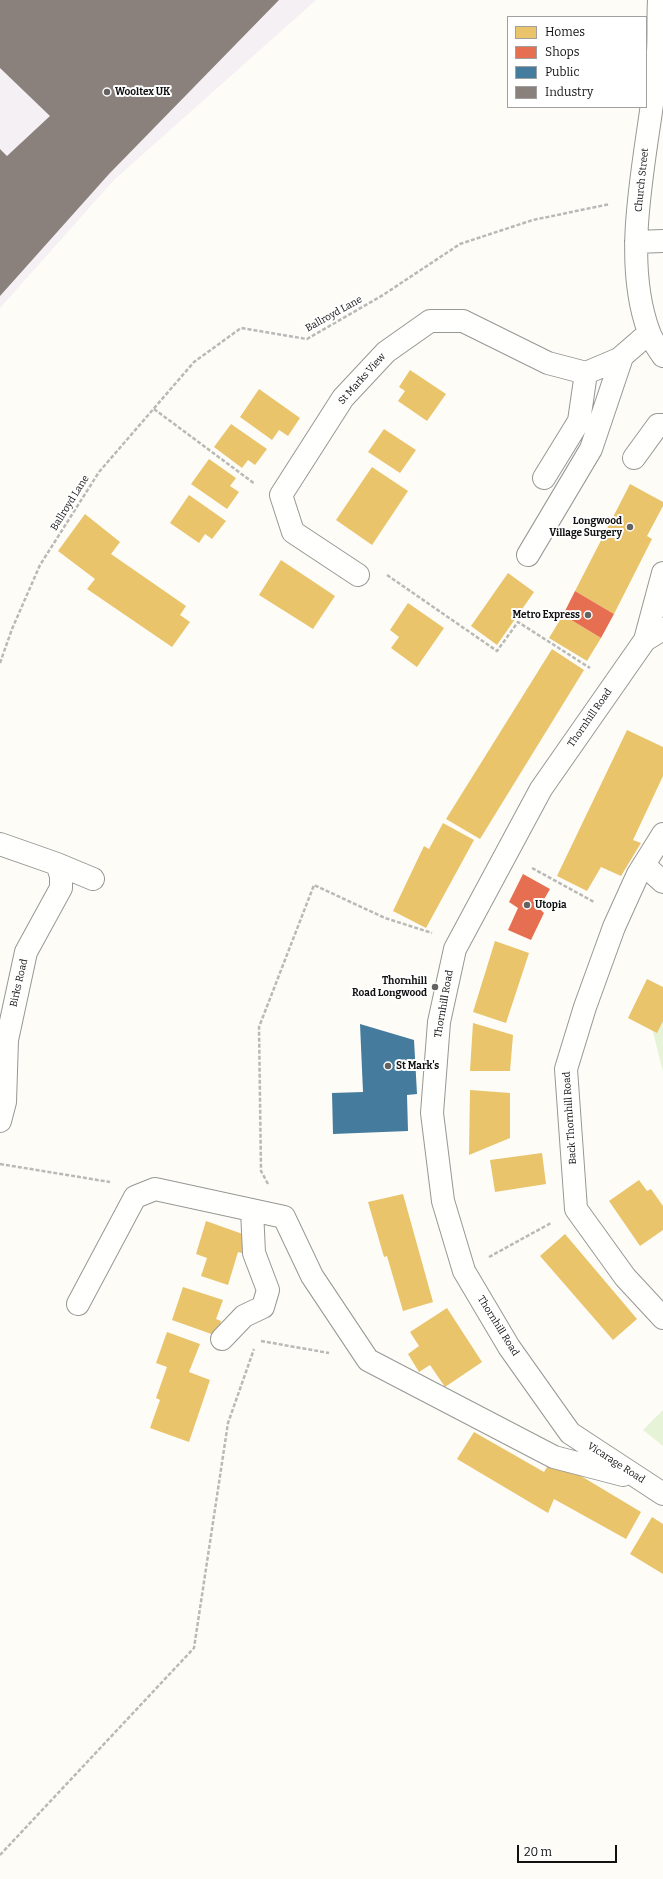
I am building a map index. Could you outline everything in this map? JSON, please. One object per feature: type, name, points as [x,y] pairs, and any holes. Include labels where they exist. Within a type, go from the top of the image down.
[{"type":"street","name":"Church Street","points":[[659,0],[658,52],[639,198],[636,242],[640,298],[649,334],[663,356]]},
{"type":"street","points":[[636,242],[663,241]]},
{"type":"street","name":"St Marks View","points":[[281,495],[342,398],[386,352],[430,321],[463,321],[548,363],[586,373]]},
{"type":"street","points":[[544,478],[579,421],[586,373],[622,357],[649,334]]},
{"type":"street","points":[[528,555],[591,449],[622,357]]},
{"type":"street","points":[[634,458],[658,425],[663,425]]},
{"type":"street","points":[[281,495],[293,532],[358,575]]},
{"type":"street","points":[[654,634],[663,573]]},
{"type":"street","name":"Thornhill Road","points":[[570,1433],[509,1347],[464,1271],[443,1201],[432,1113],[439,1022],[455,949],[541,789],[615,682],[654,634]]},
{"type":"street","name":"Back Thornhill Road","points":[[576,1209],[566,1069],[585,1007],[619,916],[638,874],[663,834]]},
{"type":"street","points":[[0,844],[57,864],[93,879]]},
{"type":"street","name":"Birks Road","points":[[0,1121],[5,1102],[6,1040],[26,952],[60,888],[61,876],[57,864]]},
{"type":"street","points":[[644,865],[663,882]]},
{"type":"street","points":[[78,1304],[135,1198],[155,1189],[284,1217],[312,1276],[368,1360],[554,1457],[641,1479]]},
{"type":"street","points":[[576,1209],[625,1277],[663,1318]]},
{"type":"street","points":[[222,1339],[244,1316],[263,1307],[268,1290],[254,1252],[252,1210]]},
{"type":"street","name":"Vicarage Road","points":[[570,1433],[663,1494]]},
{"type":"path","name":"Ballroyd Lane","points":[[0,663],[12,629],[40,565],[99,472],[194,362],[241,328],[307,339],[383,295],[460,244],[533,220],[639,198]]},
{"type":"path","points":[[154,409],[272,497],[281,495]]},
{"type":"path","points":[[381,571],[497,651],[518,622],[615,682]]},
{"type":"path","points":[[506,854],[619,916]]},
{"type":"path","points":[[284,1217],[261,1171],[259,1027],[314,885],[385,918],[460,942]]},
{"type":"path","points":[[0,1164],[155,1189]]},
{"type":"path","points":[[464,1271],[576,1209]]},
{"type":"path","points":[[257,1341],[368,1360]]},
{"type":"path","points":[[0,1854],[194,1648],[228,1423],[254,1348]]},
{"type":"shaded area","name":"Wooltex UK","points":[[0,0],[316,0],[114,180],[0,308]]},
{"type":"green space","points":[[663,1019],[663,1072],[650,1020]]},
{"type":"green space","points":[[663,1410],[663,1446],[643,1430]]},
{"type":"building: Homes","points":[[410,370],[446,394],[427,421],[398,401],[405,391],[399,387]]},
{"type":"building: Homes","points":[[259,389],[300,418],[288,436],[279,430],[272,440],[240,417]]},
{"type":"building: Homes","points":[[231,424],[267,449],[255,465],[248,460],[242,468],[214,447]]},
{"type":"building: Homes","points":[[384,429],[416,450],[400,473],[368,452]]},
{"type":"building: Homes","points":[[209,459],[236,478],[230,486],[239,492],[227,509],[191,484]]},
{"type":"building: Homes","points":[[372,467],[408,491],[372,545],[336,520]]},
{"type":"building: Homes","points":[[630,484],[663,502],[663,506],[647,536],[652,539],[614,614],[575,591]]},
{"type":"building: Homes","points":[[189,495],[226,521],[212,539],[205,534],[199,543],[170,523]]},
{"type":"building: Homes","points":[[85,514],[120,542],[111,554],[186,606],[180,615],[190,622],[172,647],[87,589],[95,579],[58,551]]},
{"type":"building: Homes","points":[[281,560],[335,596],[313,629],[259,595]]},
{"type":"building: Homes","points":[[508,573],[534,592],[497,645],[471,626]]},
{"type":"building: Homes","points":[[408,603],[444,628],[417,667],[391,648],[399,637],[390,630]]},
{"type":"building: Homes","points":[[563,615],[601,638],[587,661],[549,638]]},
{"type":"building: Homes","points":[[552,649],[584,670],[480,839],[446,819]]},
{"type":"building: Homes","points":[[627,730],[663,747],[663,776],[633,840],[641,843],[621,876],[601,867],[587,891],[557,876]]},
{"type":"building: Homes","points":[[443,823],[474,840],[426,928],[393,911],[424,846],[429,849]]},
{"type":"building: Homes","points":[[495,941],[529,953],[506,1023],[473,1012]]},
{"type":"building: Homes","points":[[647,979],[663,987],[663,1021],[657,1033],[628,1018]]},
{"type":"building: Homes","points":[[473,1023],[513,1035],[510,1071],[470,1071]]},
{"type":"building: Homes","points":[[470,1090],[510,1093],[510,1138],[469,1155]]},
{"type":"building: Homes","points":[[542,1153],[546,1184],[495,1192],[490,1160]]},
{"type":"building: Homes","points":[[639,1180],[647,1191],[651,1189],[663,1206],[663,1230],[640,1246],[609,1201]]},
{"type":"building: Homes","points":[[403,1194],[433,1302],[403,1311],[387,1256],[384,1257],[368,1202]]},
{"type":"building: Homes","points":[[206,1221],[251,1237],[245,1254],[238,1252],[228,1285],[201,1276],[207,1258],[196,1254]]},
{"type":"building: Homes","points":[[565,1234],[637,1319],[613,1340],[540,1256]]},
{"type":"building: Homes","points":[[183,1287],[223,1300],[216,1319],[221,1321],[217,1336],[172,1320]]},
{"type":"building: Homes","points":[[447,1308],[482,1362],[445,1387],[430,1365],[419,1372],[408,1354],[419,1346],[410,1332]]},
{"type":"building: Homes","points":[[167,1332],[200,1344],[189,1372],[210,1380],[189,1442],[150,1428],[160,1400],[156,1398],[167,1367],[156,1363]]},
{"type":"building: Homes","points":[[474,1432],[544,1472],[549,1464],[571,1470],[641,1512],[626,1539],[554,1499],[548,1513],[457,1459]]},
{"type":"building: Homes","points":[[652,1517],[663,1524],[663,1574],[630,1554]]},
{"type":"building: Shops","name":"Metro Express","points":[[575,591],[614,614],[601,638],[563,615]]},
{"type":"building: Shops","name":"Utopia","points":[[523,874],[550,889],[539,908],[544,913],[531,940],[508,930],[518,908],[509,902]]},
{"type":"building: Public","name":"St Mark's","points":[[360,1024],[414,1040],[417,1094],[407,1095],[408,1131],[333,1134],[332,1093],[363,1092]]},
{"type":"building: Industry","name":"Wooltex UK","points":[[0,0],[279,0],[109,174],[0,296],[0,149],[7,156],[50,116],[0,68]]},
{"type":"place","name":"Wooltex UK","points":[[107,92]]},
{"type":"place","name":"Longwood Village Surgery","points":[[630,527]]},
{"type":"place","name":"Metro Express","points":[[588,615]]},
{"type":"place","name":"Utopia","points":[[527,905]]},
{"type":"place","name":"Thornhill Road Longwood","points":[[435,987]]},
{"type":"place","name":"St Mark's","points":[[388,1066]]}]
